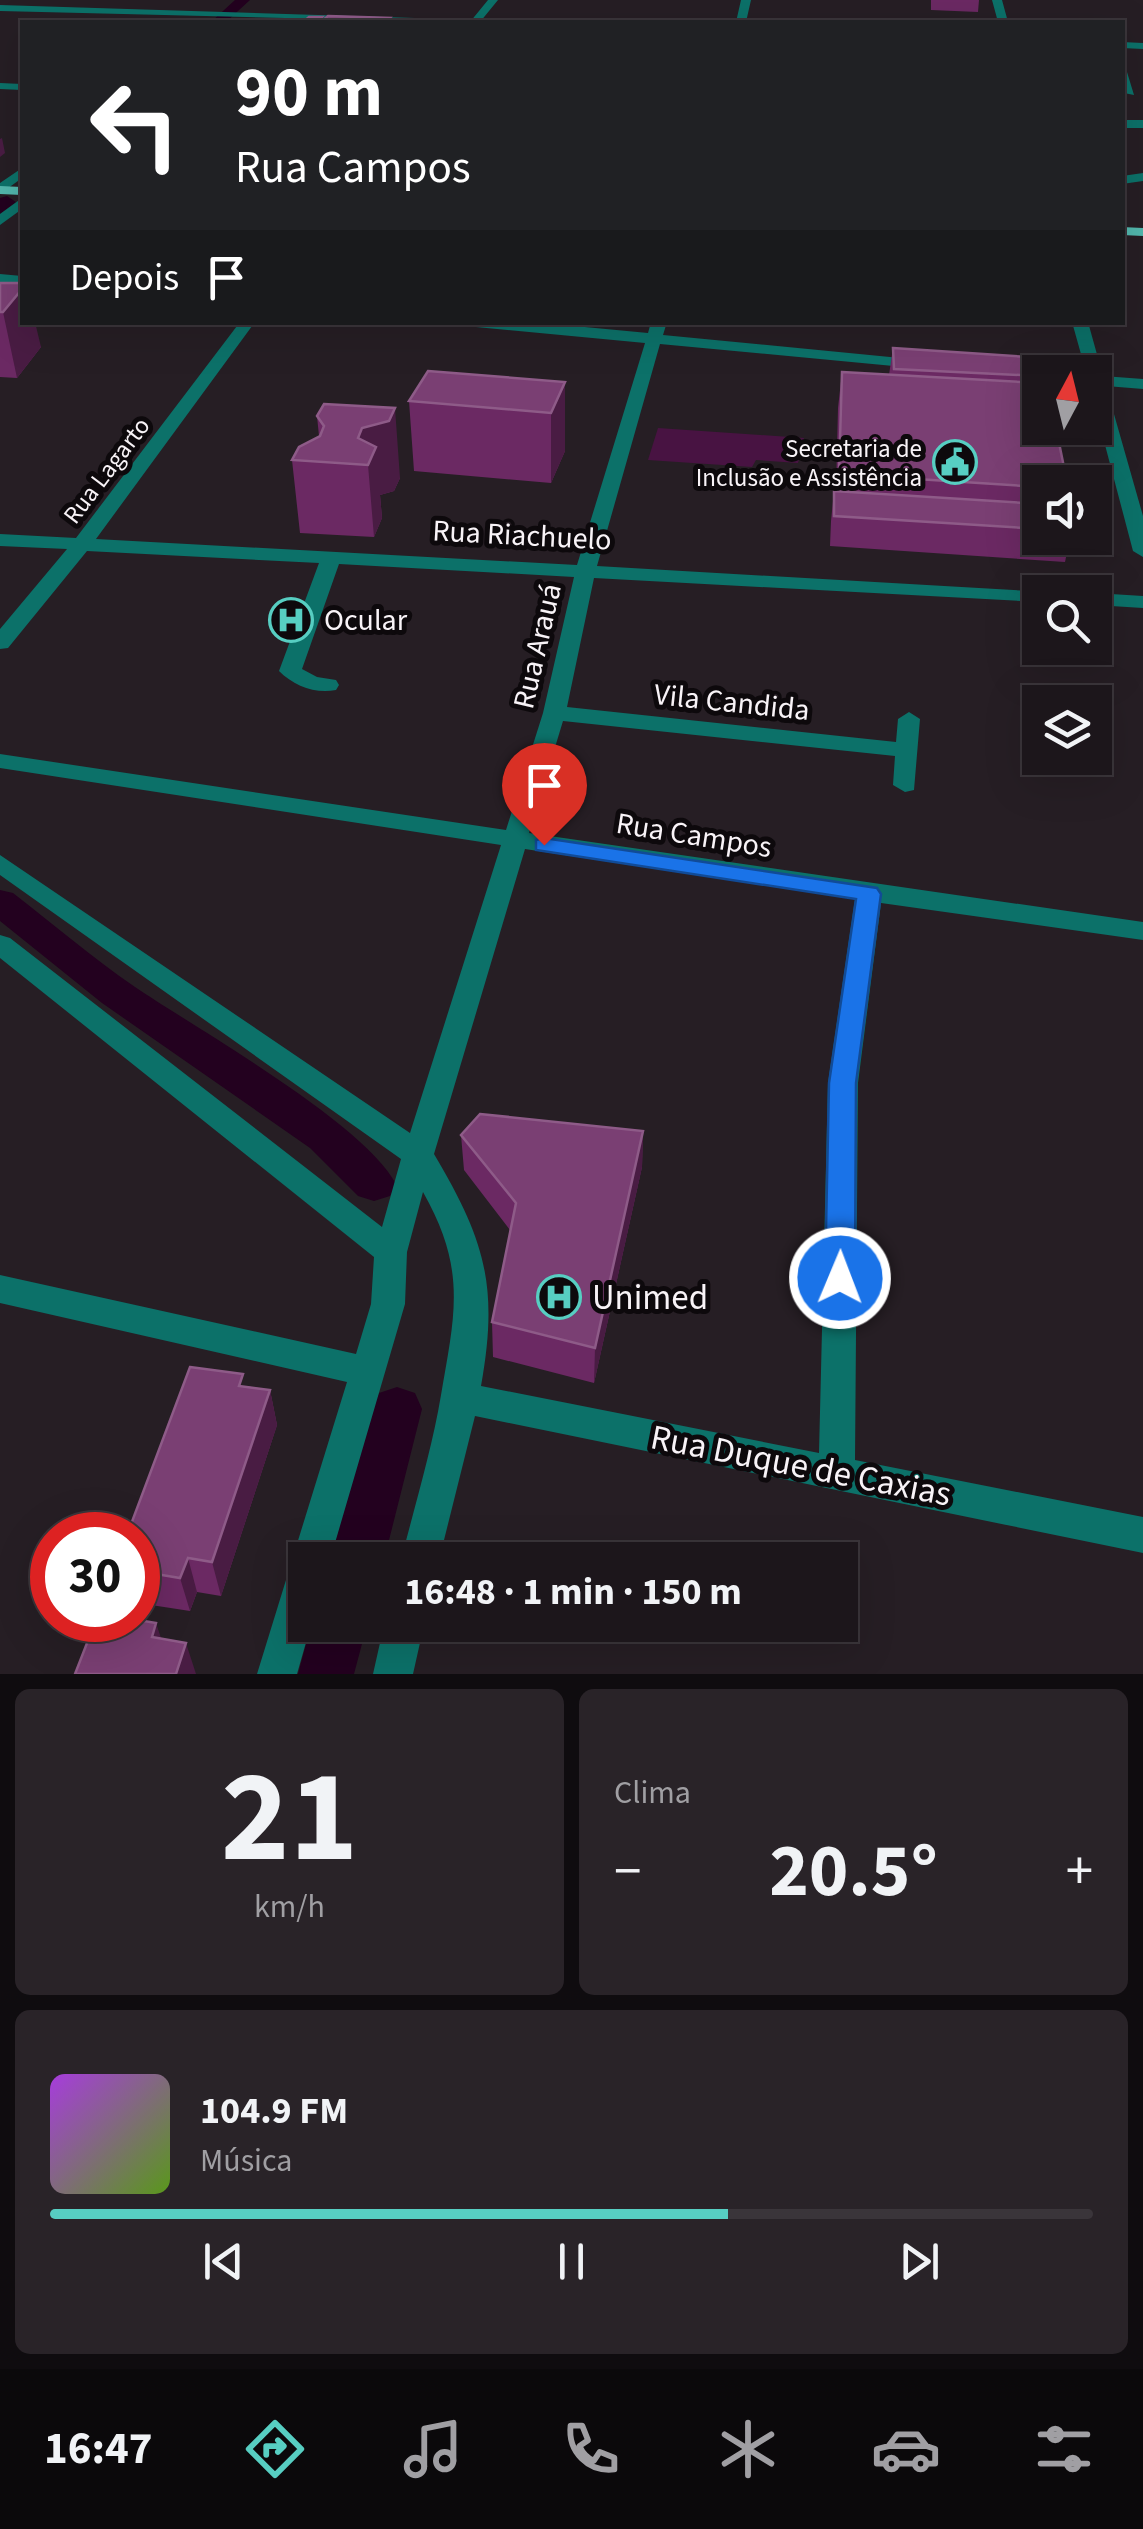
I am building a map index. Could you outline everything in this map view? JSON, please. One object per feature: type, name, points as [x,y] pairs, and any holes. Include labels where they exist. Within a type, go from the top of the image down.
[{"type":"street","points":[[0,7],[11,0]]},
{"type":"street","points":[[224,18],[232,0]]},
{"type":"street","points":[[224,18],[257,0]]},
{"type":"street","points":[[477,20],[493,0]]},
{"type":"street","points":[[0,7],[336,20]]},
{"type":"street","points":[[1125,80],[1130,93]]},
{"type":"street","points":[[0,221],[20,204]]},
{"type":"street","name":"Rua Lagarto","points":[[0,643],[82,544],[246,325]]},
{"type":"street","points":[[536,325],[657,331],[941,365]]},
{"type":"street","points":[[1081,325],[1089,355]]},
{"type":"street","name":"Rua Arauá","points":[[316,1542],[388,1304],[391,1252],[418,1155],[554,714],[586,568],[657,331]]},
{"type":"street","points":[[1112,379],[1143,384]]},
{"type":"street","points":[[1112,439],[1143,552]]},
{"type":"street","name":"Rua Riachuelo","points":[[0,540],[586,568],[1022,595]]},
{"type":"street","points":[[328,685],[311,683],[290,671],[332,556]]},
{"type":"street","points":[[1112,600],[1143,602]]},
{"type":"street","name":"Vila Candida","points":[[554,714],[905,750]]},
{"type":"street","points":[[904,784],[909,719]]},
{"type":"street","name":"Rua Campos","points":[[0,760],[869,894],[1143,930]]},
{"type":"street","points":[[0,863],[418,1155],[451,1213],[468,1257],[475,1310],[424,1542]]},
{"type":"street","points":[[836,1472],[843,1083],[869,894]]},
{"type":"street","points":[[0,944],[391,1252]]},
{"type":"street","points":[[0,1289],[368,1372]]},
{"type":"street","name":"Rua Duque de Caxias","points":[[458,1397],[1143,1535]]},
{"type":"street","points":[[277,1674],[288,1637]]},
{"type":"street","points":[[393,1674],[400,1642]]},
{"type":"shaded area","points":[[658,428],[804,438],[798,463],[756,460],[752,467],[648,460]]},
{"type":"building","points":[[328,16],[390,18],[388,20],[323,20]]},
{"type":"building","points":[[0,283],[20,283],[20,291],[0,312]]},
{"type":"building","points":[[893,348],[1022,357],[1022,375],[894,369]]},
{"type":"building","points":[[428,371],[565,382],[551,413],[409,401]]},
{"type":"building","points":[[842,372],[1022,382],[1022,445],[1059,445],[1064,465],[1022,465],[1022,486],[839,474]]},
{"type":"building","points":[[324,404],[395,408],[389,421],[362,428],[358,438],[376,447],[368,465],[292,460],[299,447],[320,436],[324,426],[317,416]]},
{"type":"building","points":[[834,491],[1022,503],[1022,528],[834,516]]},
{"type":"building","name":"Unimed","points":[[480,1114],[643,1131],[595,1348],[492,1322],[516,1203],[461,1135]]},
{"type":"building","points":[[190,1367],[243,1374],[239,1386],[270,1390],[212,1562],[188,1558],[180,1578],[160,1575],[160,1512],[136,1512]]},
{"type":"building","points":[[160,1638],[186,1643],[176,1674],[75,1674],[87,1642],[160,1642]]},
{"type":"waterway","points":[[220,20],[243,0]]},
{"type":"waterway","points":[[0,208],[7,202]]},
{"type":"waterway","points":[[0,902],[116,993],[325,1136],[374,1184]]},
{"type":"waterway","points":[[362,1542],[397,1409]]},
{"type":"waterway","points":[[326,1674],[334,1642]]},
{"type":"place","name":"Secretaria de Inclusão e Assistência","points":[[955,462]]},
{"type":"place","name":"Ocular","points":[[291,620]]},
{"type":"place","name":"Unimed","points":[[559,1297]]},
{"type":"route","points":[[544,845],[869,894],[843,1083],[840,1278]]}]
